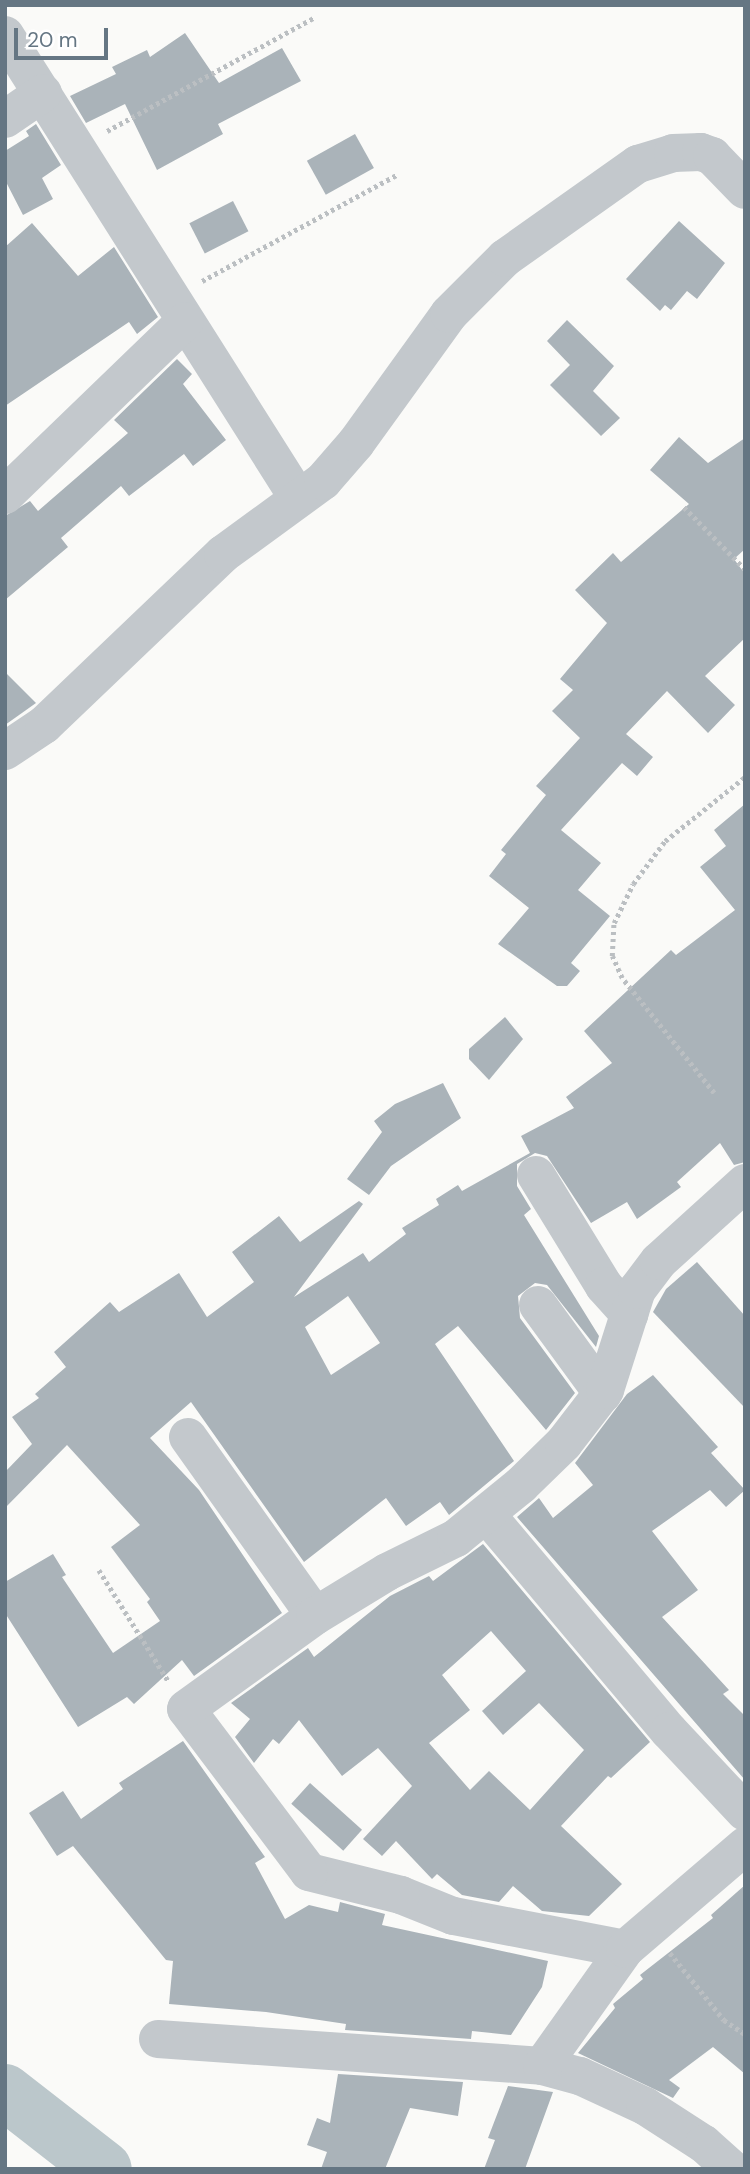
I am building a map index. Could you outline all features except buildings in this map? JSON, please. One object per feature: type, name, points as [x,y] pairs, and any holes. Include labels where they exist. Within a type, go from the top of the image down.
[{"type":"street","points":[[5,35],[298,498]]},
{"type":"street","points":[[5,119],[43,93]]},
{"type":"street","points":[[5,751],[44,725],[223,554],[323,481],[356,443],[449,314],[483,277],[538,233],[638,164],[673,153],[701,152],[712,156],[741,185]]},
{"type":"street","points":[[5,495],[178,310]]},
{"type":"street","points":[[536,1175],[604,1286],[629,1314]]},
{"type":"street","points":[[637,1939],[453,1916],[401,1895],[309,1872],[186,1709],[316,1616],[387,1572],[456,1538],[486,1515],[564,1443],[603,1394],[637,1290],[659,1261],[745,1183]]},
{"type":"street","points":[[538,1305],[603,1394]]},
{"type":"street","points":[[188,1437],[316,1616]]},
{"type":"street","points":[[486,1515],[669,1731],[745,1812]]},
{"type":"street","points":[[542,2066],[637,1939],[745,1846]]},
{"type":"street","points":[[158,2039],[542,2066],[580,2076],[645,2106],[704,2144],[732,2169]]},
{"type":"path","points":[[76,148],[313,18]]},
{"type":"path","points":[[178,310],[398,174]]},
{"type":"path","points":[[684,507],[745,569]]},
{"type":"path","points":[[714,1093],[622,978],[612,956],[614,923],[633,884],[665,841],[745,777]]},
{"type":"path","points":[[99,1570],[186,1709]]},
{"type":"path","points":[[637,1939],[724,2020],[745,2034]]},
{"type":"waterway","points":[[5,2092],[104,2169]]}]
